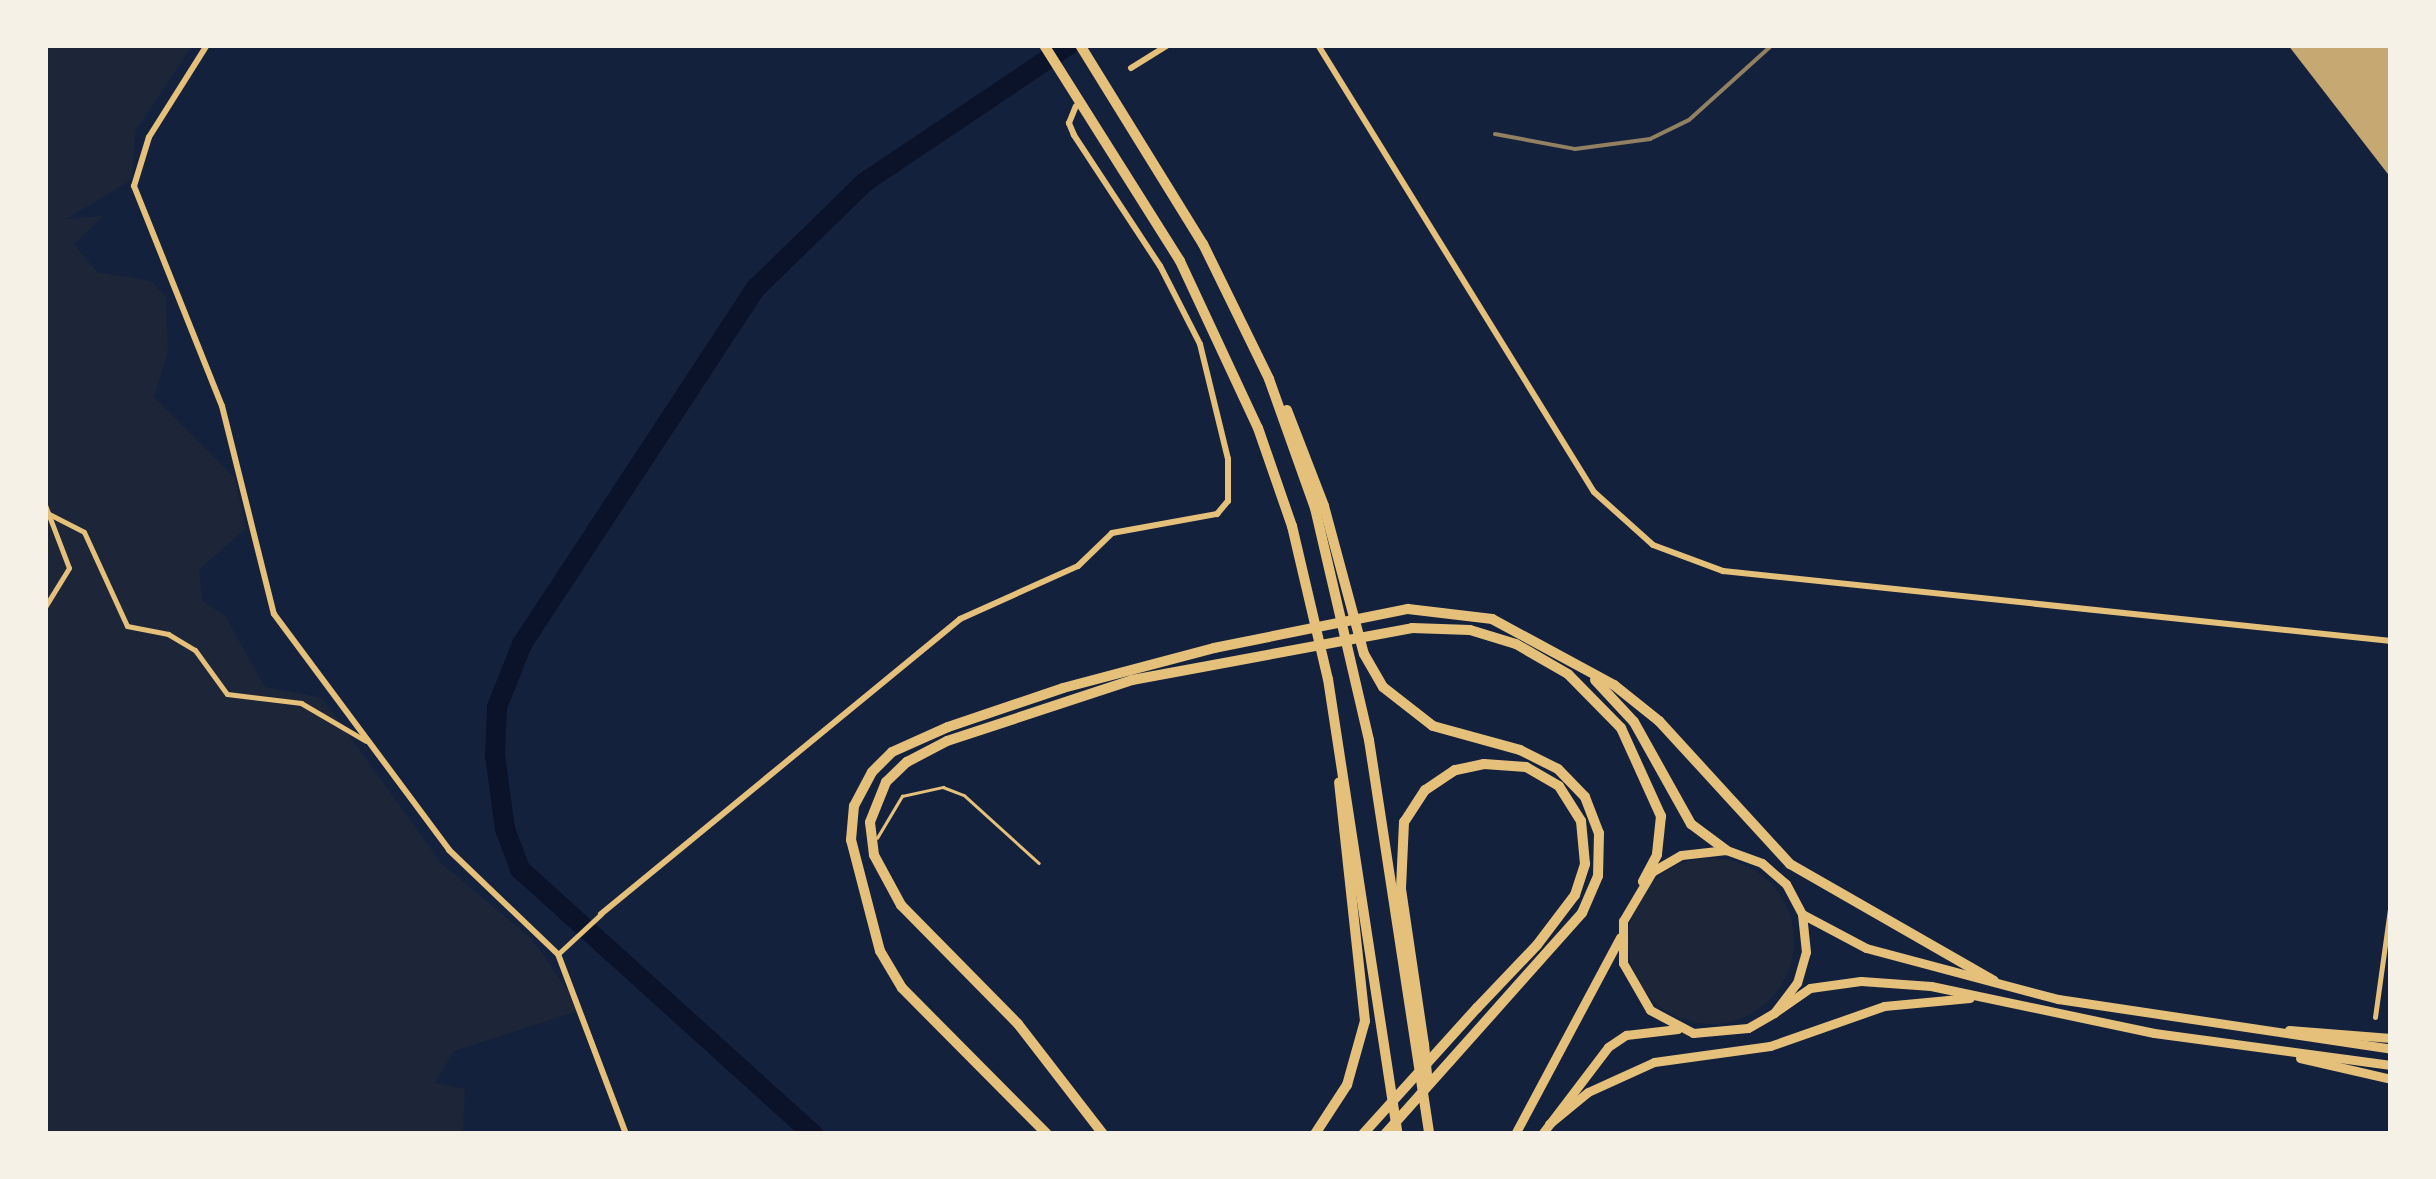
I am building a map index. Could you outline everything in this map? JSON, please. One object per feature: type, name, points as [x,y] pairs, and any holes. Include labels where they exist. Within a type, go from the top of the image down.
[{"type":"highway","points":[[1044,45],[1158,222],[1236,378],[1292,526],[1332,702],[1398,1134]]},
{"type":"highway","points":[[1080,45],[1202,244],[1269,378],[1316,482],[1364,654],[1384,687],[1433,726],[1520,750],[1558,768],[1580,790],[1597,824],[1600,863],[1582,913],[1384,1134]]},
{"type":"highway","points":[[1269,378],[1315,508],[1360,687],[1431,1134]]},
{"type":"highway","points":[[1047,1134],[902,988],[880,951],[852,840],[854,806],[872,772],[892,752],[948,727],[1214,648],[1408,609],[1492,619],[1568,656],[1659,721],[1790,864],[1994,982]]},
{"type":"highway","points":[[1103,1134],[1018,1024],[901,905],[874,854],[870,822],[878,796],[894,772],[920,754],[1018,714],[1132,680],[1412,628],[1453,627],[1516,644],[1599,702],[1642,765],[1661,816],[1656,855],[1621,935],[1515,1134]]},
{"type":"highway","points":[[1568,656],[1616,698],[1691,824],[1726,850],[1775,872],[1802,914],[1866,948],[2146,1017],[2391,1050]]},
{"type":"highway","points":[[1315,1134],[1347,1085],[1365,1021],[1332,702]]},
{"type":"highway","points":[[1363,1134],[1476,1008],[1567,910],[1585,864],[1585,834],[1568,796],[1548,777],[1514,764],[1469,766],[1443,776],[1416,799],[1400,835],[1401,889],[1431,1134]]},
{"type":"highway","points":[[1643,881],[1681,855],[1726,850]]},
{"type":"highway","points":[[1774,1013],[1802,970],[1802,914]]},
{"type":"highway","points":[[1621,935],[1632,986],[1650,1010],[1681,1029]]},
{"type":"highway","points":[[1542,1134],[1608,1047],[1626,1035],[1681,1029],[1725,1034],[1833,981],[1897,982],[2154,1033],[2391,1064]]},
{"type":"highway","points":[[1549,1124],[1588,1092],[1654,1062],[1770,1046],[1884,1006],[1992,998]]},
{"type":"highway","points":[[2209,1024],[2391,1038]]},
{"type":"highway","points":[[2244,1045],[2391,1078]]},
{"type":"street","points":[[206,45],[149,137],[134,186],[222,406],[274,614],[449,850],[558,954],[626,1134]]},
{"type":"street","points":[[1131,68],[1168,45]]},
{"type":"street","points":[[1318,45],[1594,492],[1653,545],[1723,571],[2391,641]]},
{"type":"street","points":[[558,954],[600,914],[960,619],[1078,566],[1112,532],[1217,514],[1228,502],[1228,460],[1200,344],[1160,266],[1074,134],[1069,123],[1076,106]]},
{"type":"street","points":[[45,505],[69,568],[45,608]]},
{"type":"street","points":[[49,514],[84,532],[127,626],[168,634],[195,650],[227,694],[301,704],[371,744]]},
{"type":"street","points":[[2376,1017],[2391,901]]},
{"type":"lane","points":[[874,854],[887,812],[902,796],[930,785],[964,795],[1039,863]]},
{"type":"shaded area","points":[[45,45],[193,45],[136,130],[131,180],[66,219],[103,216],[74,244],[97,272],[151,281],[166,297],[168,352],[154,397],[235,478],[246,528],[199,570],[202,600],[225,616],[265,687],[322,698],[441,863],[532,939],[581,1010],[454,1051],[435,1083],[465,1089],[463,1132],[45,1134]]},
{"type":"shaded area","points":[[1711,858],[1743,864],[1770,882],[1788,909],[1794,941],[1788,973],[1770,1000],[1743,1018],[1711,1024],[1679,1018],[1652,1000],[1634,973],[1628,941],[1634,909],[1652,882],[1679,864]]},
{"type":"building","points":[[2288,45],[2391,45],[2391,178]]},
{"type":"waterway","points":[[813,1134],[520,869],[505,829],[495,755],[497,707],[522,644],[756,288],[865,182],[1069,45]]},
{"type":"railway","points":[[1495,134],[1575,149],[1650,139],[1689,120],[1772,45]]}]
